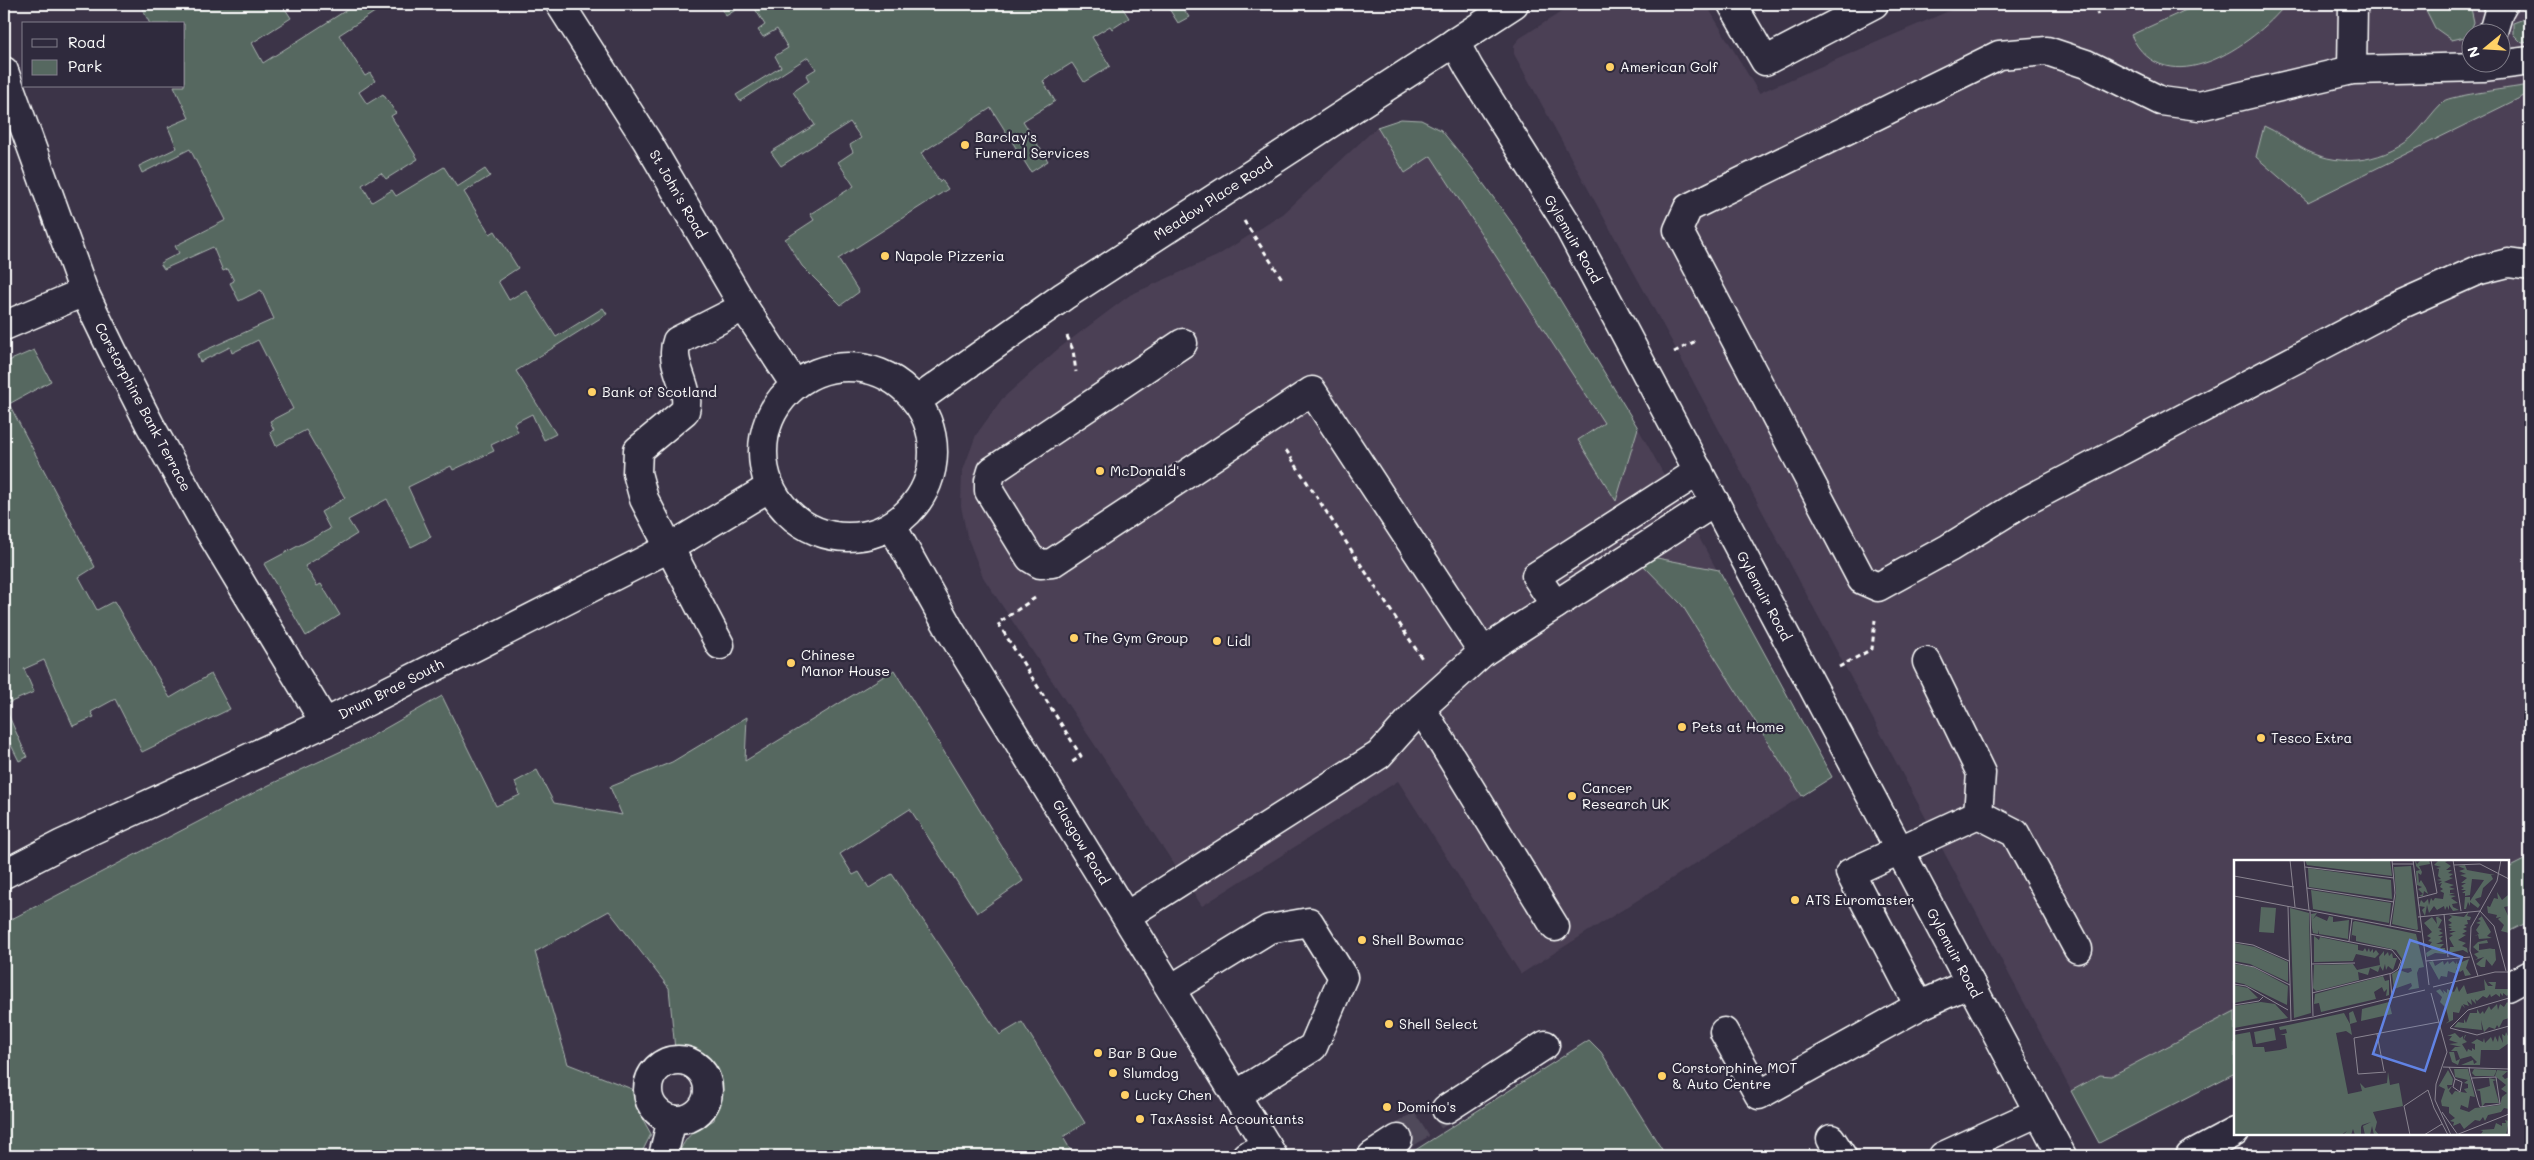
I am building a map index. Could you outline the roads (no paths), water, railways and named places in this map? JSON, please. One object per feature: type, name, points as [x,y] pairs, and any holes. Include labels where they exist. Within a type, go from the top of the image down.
[{"type":"main road","name":"St John's Road","points":[[560,4],[647,141],[744,307],[795,385]]},
{"type":"main road","name":"Meadow Place Road","points":[[916,401],[1064,296],[1514,4]]},
{"type":"main road","points":[[1732,4],[1765,61],[1874,4]]},
{"type":"main road","points":[[2352,70],[2353,4]]},
{"type":"main road","points":[[2481,4],[2488,22]]},
{"type":"main road","points":[[2495,22],[2503,4]]},
{"type":"main road","name":"Gylemuir Road","points":[[1455,42],[1469,68],[1567,224],[2062,1156]]},
{"type":"main road","points":[[2462,66],[2352,70],[2199,106],[2161,101],[2086,64],[2047,51],[1999,55],[1688,208],[1678,230],[1862,580],[1878,587],[1950,548],[2022,503],[2391,309],[2476,271],[2508,263],[2530,266]]},
{"type":"main road","points":[[2512,63],[2530,61]]},
{"type":"main road","name":"Corstorphine Bank Terrace","points":[[4,71],[84,292],[150,426],[206,525],[325,723]]},
{"type":"main road","points":[[4,326],[84,292]]},
{"type":"main road","points":[[720,645],[641,490],[637,472],[638,450],[685,411],[687,402],[674,355],[677,341],[744,307]]},
{"type":"main road","points":[[1183,343],[992,471],[989,491],[1030,558],[1040,564],[1052,563],[1312,391],[1483,652]]},
{"type":"main road","points":[[845,367],[857,368],[872,370],[897,382],[916,401],[929,425],[934,459],[929,479],[921,498],[908,514],[892,526],[873,534],[853,538],[832,536],[813,530],[795,519],[781,504],[770,487],[764,465],[763,450],[768,421],[780,401],[795,385],[819,372],[845,367]]},
{"type":"main road","points":[[1555,605],[1536,576],[1699,471]]},
{"type":"main road","name":"Drum Brae South","points":[[4,874],[62,844],[325,723],[669,548],[770,487]]},
{"type":"main road","points":[[1126,916],[1379,755],[1421,708],[1483,652],[1715,502]]},
{"type":"main road","name":"Glasgow Road","points":[[892,526],[950,630],[1236,1095],[1262,1153]]},
{"type":"main road","points":[[1927,662],[1981,772],[1978,814]]},
{"type":"main road","points":[[1421,708],[1555,928]]},
{"type":"main road","points":[[1919,1006],[1850,873],[1978,814]]},
{"type":"main road","points":[[1978,814],[2015,833],[2078,949]]},
{"type":"main road","points":[[1171,989],[1269,929],[1309,922],[1343,978],[1313,1047],[1236,1095]]},
{"type":"main road","points":[[2509,986],[2530,975]]},
{"type":"main road","points":[[1724,1032],[1759,1095],[1919,1006],[1970,982]]},
{"type":"main road","points":[[1446,1109],[1544,1045]]},
{"type":"main road","points":[[1943,1156],[2039,1112]]},
{"type":"main road","points":[[663,1156],[672,1119]]},
{"type":"main road","points":[[2190,1156],[2234,1133]]},
{"type":"main road","points":[[1372,1156],[1398,1139]]},
{"type":"tunnel","points":[[1398,1139],[1446,1109]]},
{"type":"place","name":"American Golf","points":[[1610,67]]},
{"type":"place","name":"Barclay's Funeral Services","points":[[965,145]]},
{"type":"place","name":"Napole Pizzeria","points":[[885,256]]},
{"type":"place","name":"Bank of Scotland","points":[[592,392]]},
{"type":"place","name":"McDonald's","points":[[1100,471]]},
{"type":"place","name":"The Gym Group","points":[[1074,638]]},
{"type":"place","name":"Lidl","points":[[1217,641]]},
{"type":"place","name":"Chinese Manor House","points":[[791,663]]},
{"type":"place","name":"Pets at Home","points":[[1682,727]]},
{"type":"place","name":"Tesco Extra","points":[[2261,738]]},
{"type":"place","name":"Cancer Research UK","points":[[1572,796]]},
{"type":"place","name":"ATS Euromaster","points":[[1795,900]]},
{"type":"place","name":"Shell Bowmac","points":[[1362,940]]},
{"type":"place","name":"Shell Select","points":[[1389,1024]]},
{"type":"place","name":"Bar B Que","points":[[1098,1053]]},
{"type":"place","name":"Slumdog","points":[[1113,1073]]},
{"type":"place","name":"Corstorphine MOT & Auto Centre","points":[[1662,1076]]},
{"type":"place","name":"Lucky Chen","points":[[1125,1095]]},
{"type":"place","name":"Domino's","points":[[1387,1107]]},
{"type":"place","name":"TaxAssist Accountants","points":[[1140,1119]]}]
